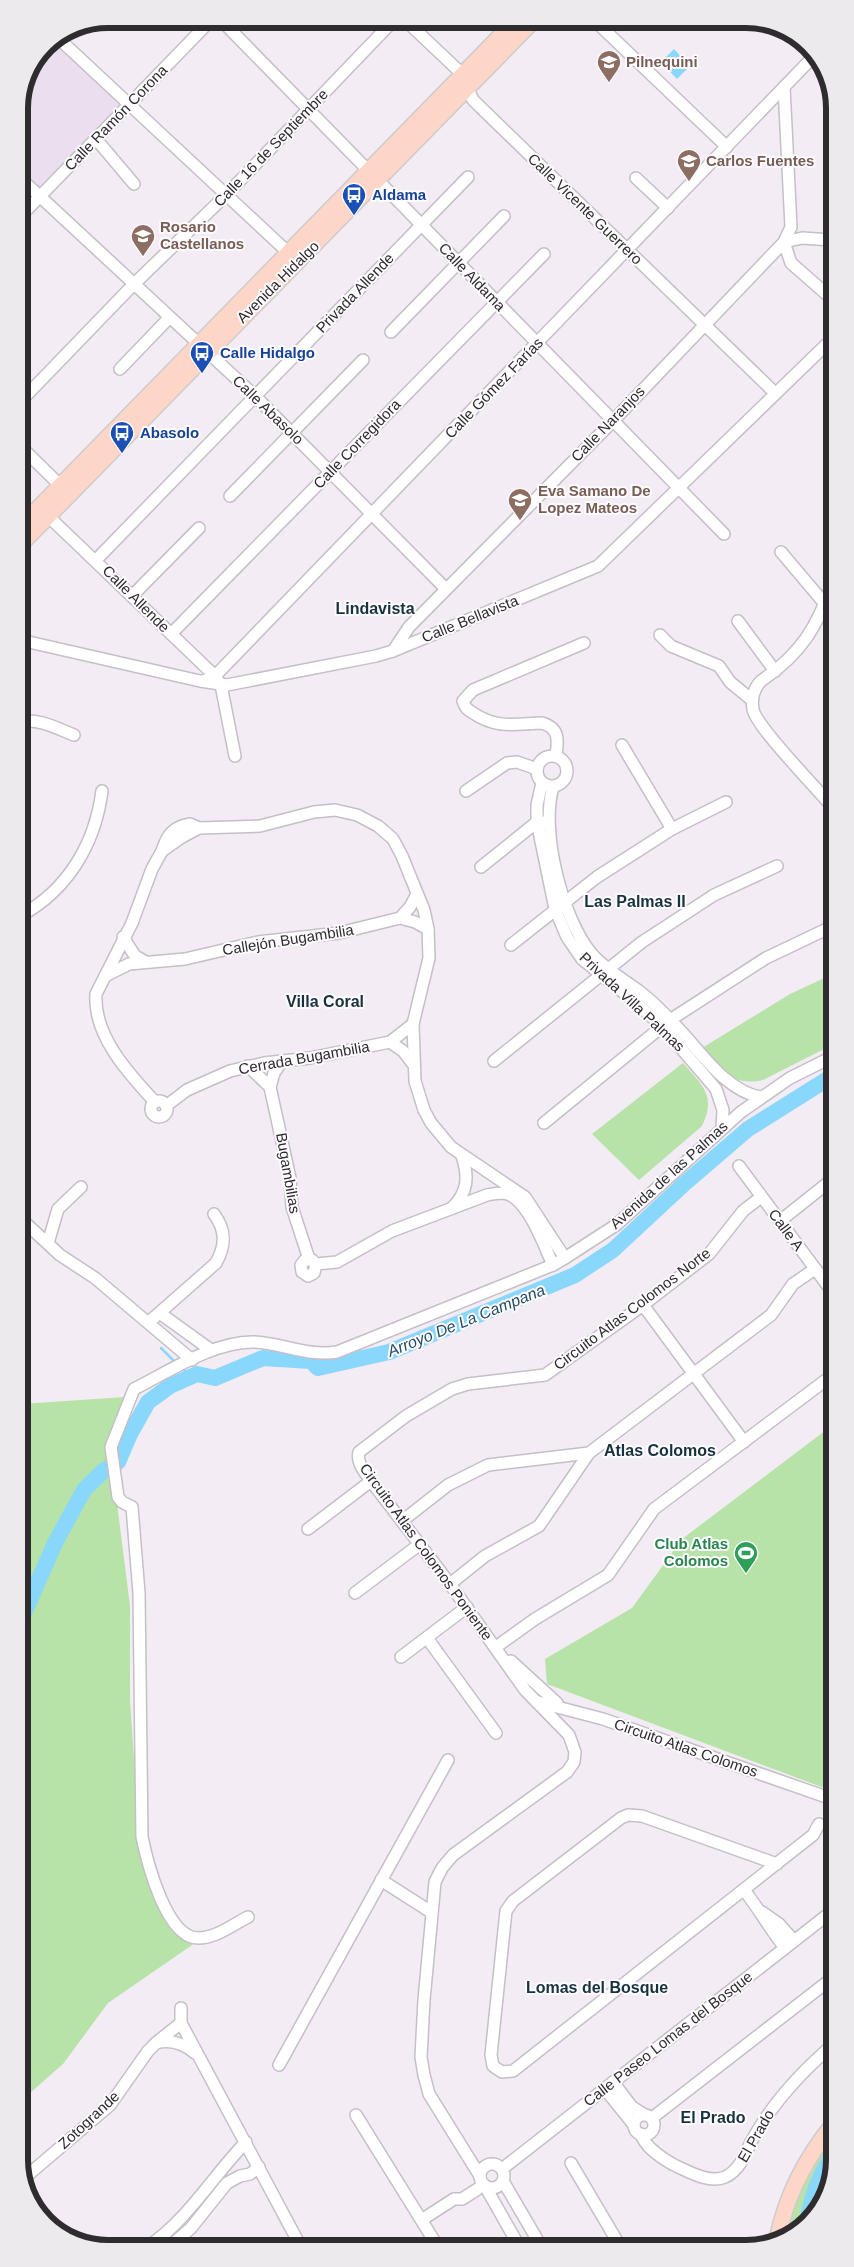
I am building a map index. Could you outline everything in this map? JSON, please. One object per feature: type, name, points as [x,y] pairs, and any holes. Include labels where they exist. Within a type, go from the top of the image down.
[{"type":"main road","name":"Avenida Hidalgo","points":[[465,82],[510,28]]},
{"type":"main road","name":"Avenida Hidalgo","points":[[28,520],[65,490],[465,82],[525,28]]},
{"type":"main road","name":"Avenida Hidalgo","points":[[28,537],[48,516],[65,490]]},
{"type":"main road","points":[[779,2232],[786,2204],[794,2185],[815,2148],[826,2134]]},
{"type":"street","name":"Calle Ramón Corona","points":[[28,209],[203,28]]},
{"type":"street","name":"Calle Aldama","points":[[229,28],[309,108],[536,344],[724,534]]},
{"type":"street","name":"Calle 16 de Septiembre","points":[[28,394],[134,285],[226,195],[386,28]]},
{"type":"street","name":"Calle Vicente Guerrero","points":[[413,28],[465,82],[473,100],[628,249],[702,325],[775,393]]},
{"type":"street","points":[[602,28],[726,147]]},
{"type":"street","points":[[62,42],[294,257]]},
{"type":"street","name":"Calle Gómez Farías","points":[[218,681],[370,514],[810,60]]},
{"type":"street","points":[[784,87],[791,228],[784,242],[791,263],[826,294]]},
{"type":"street","points":[[96,139],[134,184]]},
{"type":"street","name":"Privada Allende","points":[[96,560],[468,177]]},
{"type":"street","points":[[636,178],[668,208]]},
{"type":"street","name":"Calle Abasolo","points":[[28,185],[255,396],[446,589]]},
{"type":"street","points":[[391,332],[504,216]]},
{"type":"street","points":[[784,242],[802,238],[826,240]]},
{"type":"street","name":"Calle Naranjos","points":[[393,650],[400,637],[446,589],[613,421],[702,325],[784,242]]},
{"type":"street","name":"Calle Corregidora","points":[[171,634],[544,254]]},
{"type":"street","points":[[120,370],[170,318]]},
{"type":"street","name":"Calle Bellavista","points":[[28,642],[200,681],[218,681],[376,656],[393,650],[598,566],[826,344]]},
{"type":"street","points":[[230,496],[363,360]]},
{"type":"street","points":[[28,454],[65,490]]},
{"type":"street","name":"Calle Allende","points":[[48,516],[96,560],[218,681]]},
{"type":"street","points":[[132,596],[199,528]]},
{"type":"street","points":[[781,552],[826,604],[809,636],[775,671],[757,685],[752,700],[753,711],[758,720],[826,799]]},
{"type":"street","points":[[738,621],[775,671]]},
{"type":"street","points":[[660,635],[671,646],[720,666],[730,682],[752,700]]},
{"type":"street","points":[[556,756],[558,740],[556,731],[548,724],[498,725],[487,722],[467,709],[463,701],[473,690],[584,643]]},
{"type":"street","points":[[218,681],[235,756]]},
{"type":"street","points":[[28,720],[44,723],[74,735]]},
{"type":"street","points":[[622,745],[672,828]]},
{"type":"street","points":[[556,756],[564,762],[568,772],[563,782],[548,785],[537,774],[537,769],[546,757],[556,756]]},
{"type":"street","points":[[466,791],[507,763],[517,762],[537,769]]},
{"type":"street","name":"Privada Villa Palmas","points":[[548,785],[537,805],[567,937],[582,959],[604,971],[633,1000],[666,1023],[731,1084],[743,1092],[760,1097]]},
{"type":"street","points":[[818,789],[826,791]]},
{"type":"street","points":[[28,911],[55,890],[77,865],[91,839],[102,791]]},
{"type":"street","points":[[511,944],[597,877],[672,828],[726,802]]},
{"type":"street","points":[[104,977],[132,923],[152,869],[169,833],[176,828],[190,824],[198,828],[260,826],[314,812],[335,810],[357,815],[378,826],[393,840],[417,894],[428,929],[429,958],[413,1024],[413,1064],[419,1098],[424,1110],[442,1137],[462,1156],[524,1197],[565,1258]]},
{"type":"street","points":[[481,867],[542,822]]},
{"type":"street","points":[[494,1061],[642,942],[714,895],[777,866]]},
{"type":"street","points":[[417,894],[410,907],[400,918],[415,922],[428,929]]},
{"type":"street","name":"Callejón Bugambilia","points":[[104,977],[123,965],[185,959],[258,942],[339,933],[400,918]]},
{"type":"street","points":[[544,1123],[666,1023],[766,958],[826,929]]},
{"type":"street","points":[[123,938],[135,956],[146,962]]},
{"type":"street","name":"Cerrada Bugambilia","points":[[104,977],[96,994],[95,1004],[95,1012],[102,1031],[130,1073],[155,1102],[162,1102],[166,1106],[187,1090],[209,1079],[248,1066],[390,1042],[413,1024]]},
{"type":"street","name":"Privada Villa Palmas","points":[[666,1023],[719,1094]]},
{"type":"street","name":"Cerrada Bugambilia","points":[[390,1042],[403,1051],[413,1064]]},
{"type":"street","name":"Avenida de las Palmas","points":[[248,1917],[212,1936],[195,1938],[180,1929],[163,1903],[148,1865],[142,1837],[139,1593],[132,1507],[122,1502],[118,1497],[111,1447],[134,1389],[198,1357],[242,1342],[257,1342],[323,1354],[337,1352],[553,1265],[616,1225],[722,1128],[760,1097],[826,1060]]},
{"type":"street","points":[[248,1066],[270,1087],[274,1073],[282,1061]]},
{"type":"street","points":[[722,1128],[723,1110],[719,1094],[731,1084]]},
{"type":"street","name":"Bugambilias","points":[[270,1087],[288,1168],[292,1207],[312,1261],[337,1262],[392,1231],[450,1209]]},
{"type":"street","points":[[450,1209],[463,1195],[467,1184],[462,1156]]},
{"type":"street","name":"Calle A","points":[[739,1166],[826,1283]]},
{"type":"street","points":[[780,1221],[826,1184]]},
{"type":"street","points":[[48,1243],[58,1209],[81,1187]]},
{"type":"street","points":[[450,1209],[487,1195],[503,1193],[513,1196],[529,1215],[553,1265]]},
{"type":"street","name":"Circuito Atlas Colomos Norte","points":[[358,1458],[364,1446],[406,1416],[452,1389],[468,1384],[545,1375],[643,1306],[709,1254],[742,1211],[761,1197]]},
{"type":"street","points":[[155,1318],[189,1285],[216,1263],[222,1252],[224,1239],[221,1224],[214,1214]]},
{"type":"street","points":[[28,1225],[48,1243],[155,1318],[198,1357]]},
{"type":"street","points":[[450,1584],[485,1556],[539,1526],[589,1453],[771,1315],[793,1284],[816,1269]]},
{"type":"street","points":[[643,1306],[744,1442]]},
{"type":"street","points":[[155,1318],[198,1357]]},
{"type":"street","points":[[496,1647],[535,1619],[608,1575],[654,1509],[826,1380]]},
{"type":"street","points":[[402,1521],[448,1485],[488,1465],[589,1453]]},
{"type":"street","name":"Circuito Atlas Colomos Poniente","points":[[358,1458],[371,1481],[496,1647]]},
{"type":"street","points":[[308,1529],[371,1481]]},
{"type":"street","points":[[355,1593],[420,1544]]},
{"type":"street","points":[[401,1657],[467,1607]]},
{"type":"street","points":[[427,1638],[496,1733]]},
{"type":"street","points":[[496,1647],[537,1696],[603,1719]]},
{"type":"street","points":[[496,1647],[525,1690],[568,1735],[575,1752],[574,1762],[567,1772],[453,1855],[442,1868],[435,1882],[431,1908],[421,2057],[429,2094],[515,2240]]},
{"type":"street","name":"Circuito Atlas Colomos","points":[[536,1702],[603,1719],[826,1797]]},
{"type":"street","points":[[279,2065],[448,1760]]},
{"type":"street","points":[[777,1864],[642,1816],[628,1815],[621,1818],[514,1901],[506,1911],[492,2055],[493,2066],[502,2072],[513,2071],[744,1890],[777,1864],[813,1835],[819,1824]]},
{"type":"street","points":[[381,1880],[408,1896],[412,1901],[431,1908]]},
{"type":"street","points":[[744,1890],[762,1912],[779,1924],[790,1945]]},
{"type":"street","name":"Calle Paseo Lomas del Bosque","points":[[502,2169],[826,1916]]},
{"type":"street","points":[[634,2124],[636,2118],[648,2116],[826,1983]]},
{"type":"street","points":[[181,2008],[181,2024],[297,2239]]},
{"type":"street","name":"Zotogrande","points":[[28,2172],[110,2105],[148,2051],[181,2024]]},
{"type":"street","points":[[156,2043],[176,2042],[184,2044],[198,2055]]},
{"type":"street","name":"El Prado","points":[[641,2134],[648,2146],[671,2163],[697,2174],[715,2179],[723,2178],[738,2166],[764,2119],[776,2102],[805,2070],[826,2051]]},
{"type":"street","points":[[609,2085],[632,2107],[648,2116],[654,2125],[652,2130],[646,2135],[636,2131],[634,2124],[609,2085]]},
{"type":"street","points":[[356,2115],[423,2219],[434,2240]]},
{"type":"street","points":[[160,2239],[187,2212],[246,2142]]},
{"type":"street","points":[[571,2163],[616,2240]]},
{"type":"street","points":[[482,2182],[481,2170],[488,2164],[498,2165],[502,2169],[503,2181],[537,2240]]},
{"type":"street","points":[[178,2239],[191,2228],[226,2183],[240,2176],[250,2174],[259,2167]]},
{"type":"street","points":[[482,2182],[494,2188],[503,2181]]},
{"type":"street","points":[[423,2219],[454,2199],[457,2193],[482,2182]]},
{"type":"shaded area","points":[[59,44],[122,104],[40,187],[28,176],[28,102],[30,87],[36,72],[41,63]]},
{"type":"green space","points":[[826,977],[826,1048],[763,1080],[743,1081],[721,1069],[702,1048],[790,994]]},
{"type":"green space","points":[[683,1063],[705,1092],[708,1099],[706,1116],[702,1126],[639,1180],[592,1134]]},
{"type":"green space","points":[[125,1397],[110,1448],[130,1606],[130,1700],[141,1862],[156,1897],[195,1943],[108,2003],[63,2064],[28,2095],[28,1404]]},
{"type":"green space","name":"Club Atlas Colomos","points":[[826,1430],[826,1789],[547,1684],[545,1659],[632,1608],[682,1539]]},
{"type":"green space","points":[[826,2141],[826,2170],[818,2195],[799,2220],[780,2232],[781,2224]]},
{"type":"water","points":[[674,49],[690,66],[677,79],[661,62]]},
{"type":"water","points":[[826,2152],[826,2170],[822,2185],[810,2208],[800,2219],[806,2192]]},
{"type":"waterway","name":"Arroyo De La Campana","points":[[28,1604],[55,1543],[84,1490],[103,1471],[118,1462],[130,1434],[148,1402],[170,1386],[197,1374],[215,1378],[263,1358],[311,1361],[318,1368],[389,1352],[575,1275],[613,1250],[684,1184],[748,1129],[826,1080]]},
{"type":"waterway","points":[[161,1348],[176,1363]]},
{"type":"waterway","points":[[182,1368],[191,1377]]},
{"type":"place","name":"Pilnequini","points":[[609,83]]},
{"type":"place","name":"Carlos Fuentes","points":[[689,182]]},
{"type":"place","name":"Aldama","points":[[354,216]]},
{"type":"place","name":"Rosario Castellanos","points":[[143,257]]},
{"type":"place","name":"Calle Hidalgo","points":[[202,374]]},
{"type":"place","name":"Abasolo","points":[[122,454]]},
{"type":"place","name":"Eva Samano De Lopez Mateos","points":[[520,521]]},
{"type":"place","name":"Club Atlas Colomos","points":[[746,1574]]},
{"type":"district","name":"Lindavista","points":[[375,608]]},
{"type":"district","name":"Las Palmas II","points":[[635,901]]},
{"type":"district","name":"Villa Coral","points":[[325,1001]]},
{"type":"district","name":"Atlas Colomos","points":[[660,1450]]},
{"type":"district","name":"Lomas del Bosque","points":[[597,1987]]},
{"type":"district","name":"El Prado","points":[[713,2117]]}]
